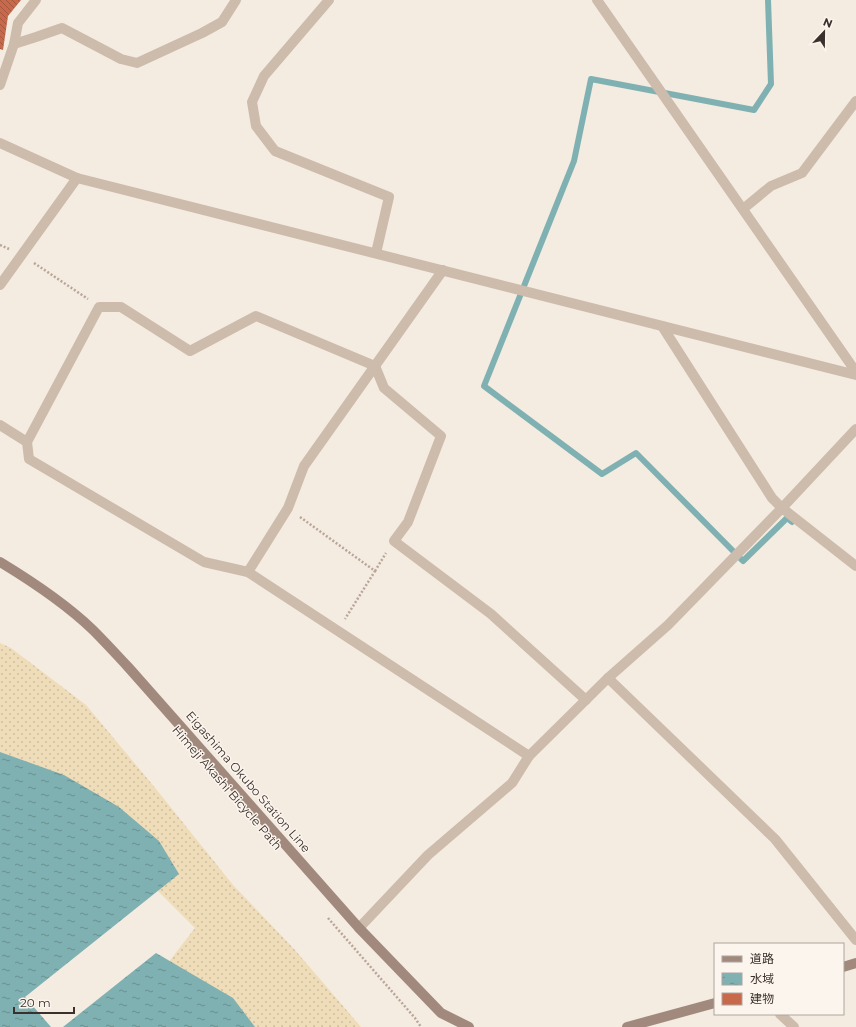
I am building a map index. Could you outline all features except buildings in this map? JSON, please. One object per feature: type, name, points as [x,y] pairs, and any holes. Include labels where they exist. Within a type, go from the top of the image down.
[{"type":"main road","name":"Eigashima Okubo Station Line","points":[[0,562],[32,581],[66,606],[92,629],[150,690],[359,928],[441,1013],[469,1027]]},
{"type":"main road","points":[[844,967],[856,963]]},
{"type":"main road","points":[[627,1027],[714,1002]]},
{"type":"street","points":[[0,85],[14,44],[18,23],[36,0]]},
{"type":"street","points":[[14,44],[62,28],[121,59],[137,63],[202,33],[222,22],[236,0]]},
{"type":"street","points":[[329,0],[264,76],[252,102],[256,126],[275,151],[389,197],[376,253]]},
{"type":"street","points":[[597,0],[856,374]]},
{"type":"street","points":[[743,209],[771,186],[802,172],[856,101]]},
{"type":"street","points":[[0,143],[77,178],[856,374]]},
{"type":"street","points":[[0,285],[77,178]]},
{"type":"street","points":[[248,572],[288,508],[304,466],[443,270]]},
{"type":"street","points":[[529,756],[248,572],[204,562],[29,459],[27,442],[99,306],[121,306],[190,351],[256,316],[375,366],[384,388],[441,436],[408,522],[394,541],[491,614],[586,700]]},
{"type":"street","points":[[662,326],[772,498],[782,508],[856,566]]},
{"type":"street","points":[[0,425],[27,442]]},
{"type":"street","points":[[359,928],[428,855],[512,783],[529,756],[608,678],[668,626],[856,429]]},
{"type":"street","points":[[608,678],[775,839],[856,940]]},
{"type":"street","points":[[781,1015],[794,1027]]},
{"type":"path","points":[[0,245],[22,255],[99,306]]},
{"type":"path","points":[[288,508],[375,571]]},
{"type":"path","points":[[338,631],[394,541]]},
{"type":"path","points":[[327,917],[415,1018],[421,1027]]},
{"type":"sand","points":[[0,643],[11,648],[86,705],[233,885],[295,950],[361,1027],[191,1027],[147,990],[195,928],[140,873],[0,786]]},
{"type":"water","points":[[0,752],[64,775],[119,807],[159,841],[179,874],[25,997],[51,1027],[0,1027]]},
{"type":"water","points":[[156,953],[233,998],[255,1027],[63,1027]]},
{"type":"waterway","points":[[768,0],[771,84],[754,110],[591,79],[574,161],[484,386],[602,474],[636,453],[743,561],[787,518],[792,522]]}]
